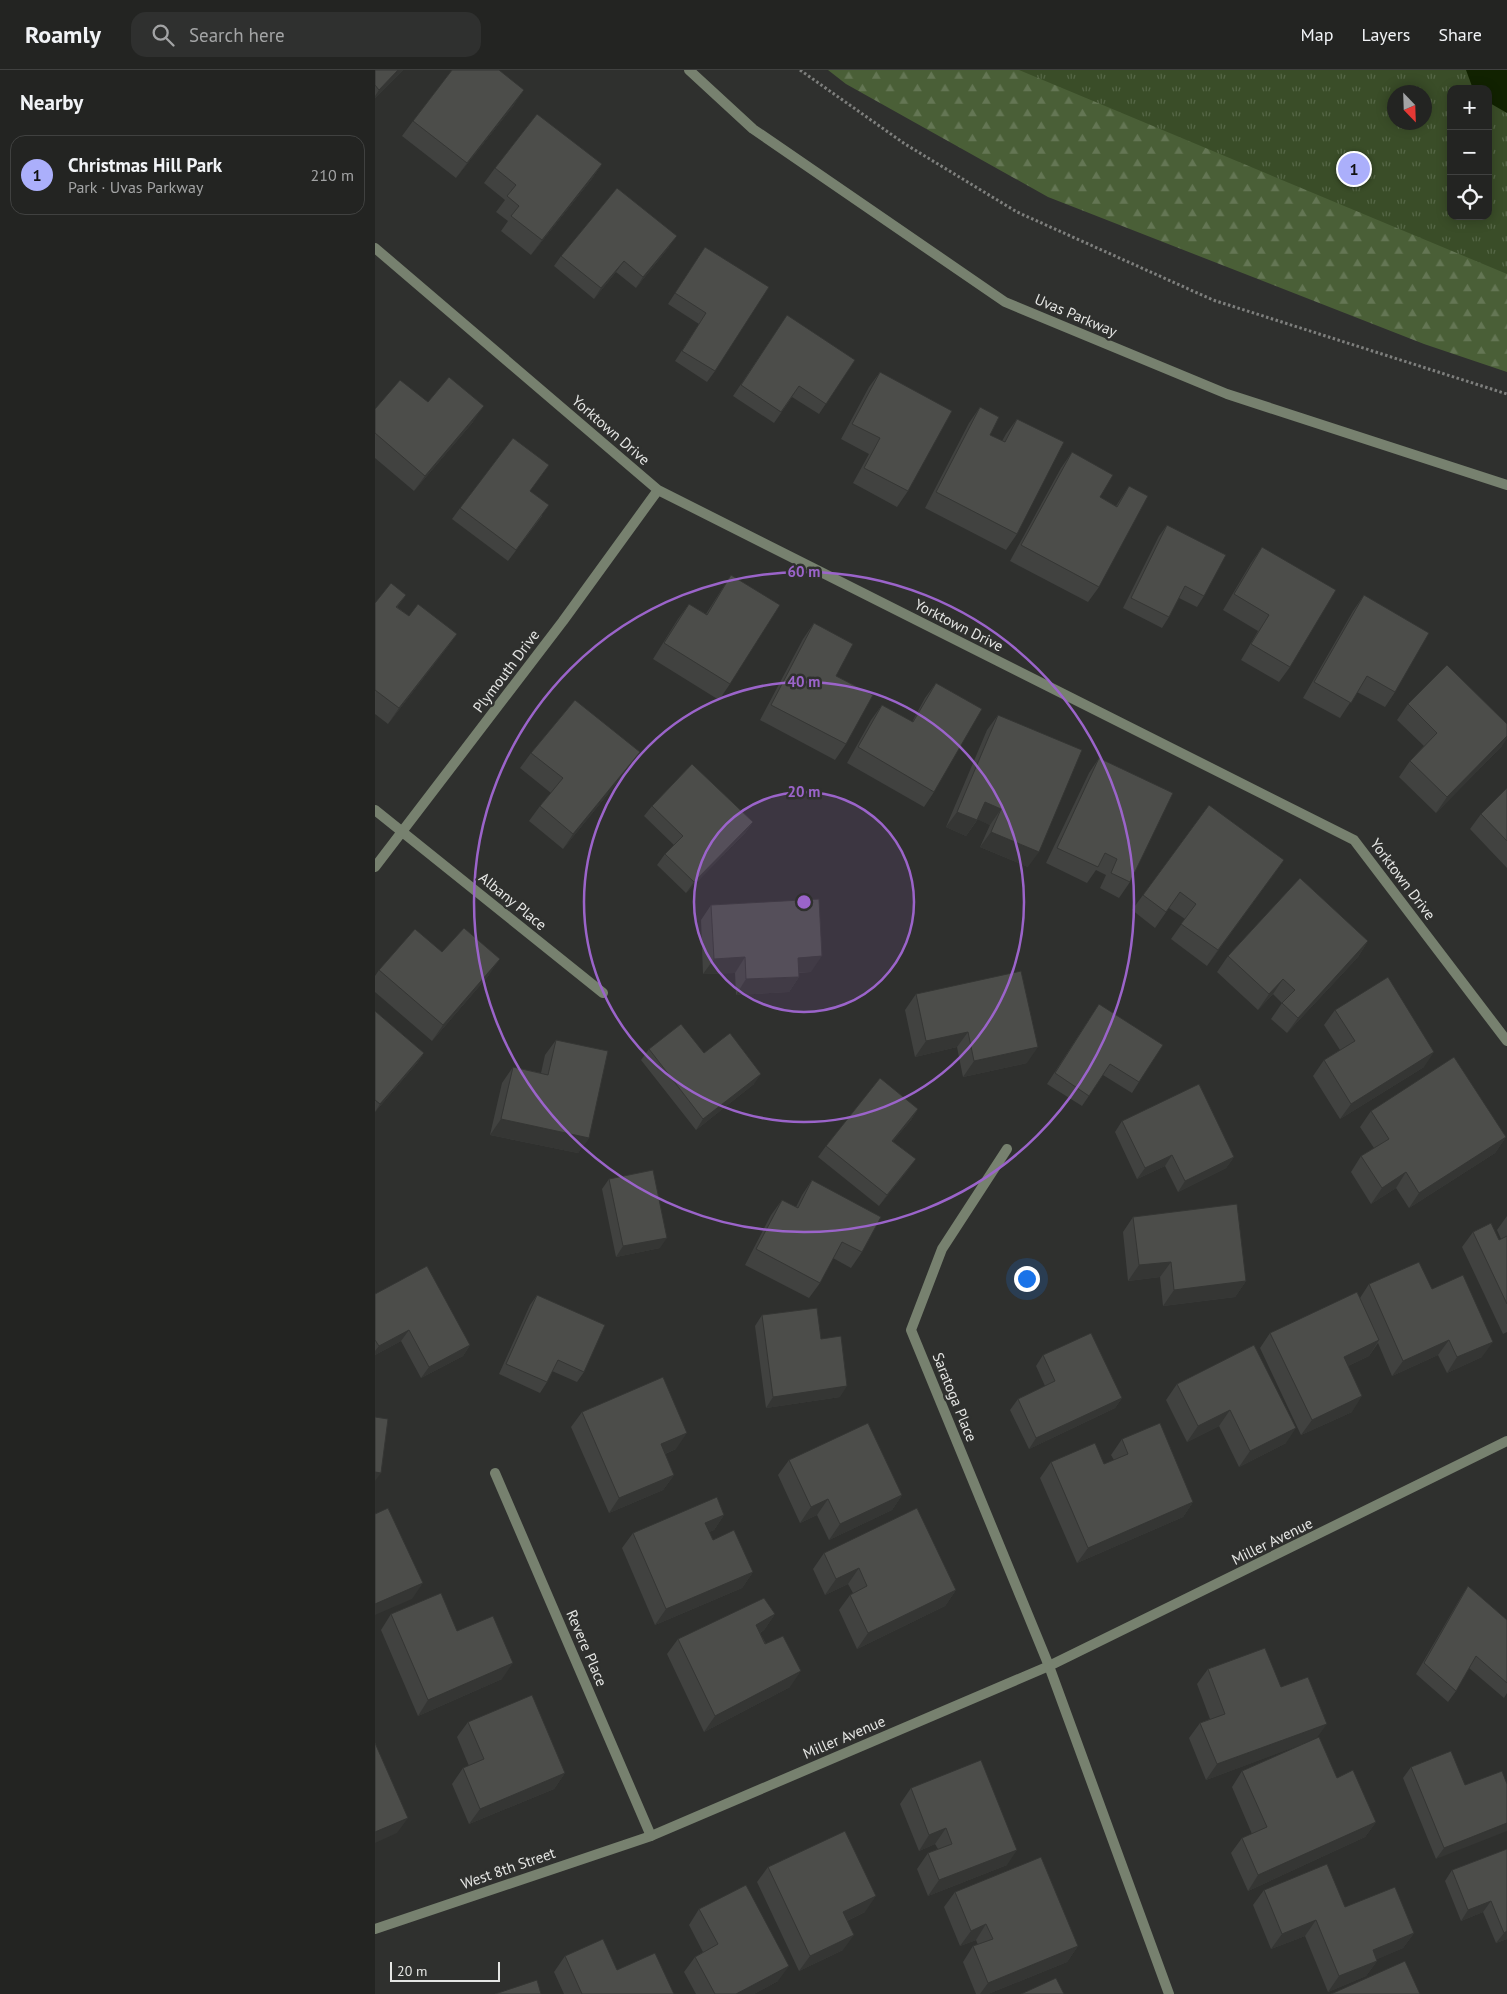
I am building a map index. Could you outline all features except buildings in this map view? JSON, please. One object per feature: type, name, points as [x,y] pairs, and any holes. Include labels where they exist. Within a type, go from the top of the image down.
[{"type":"street","name":"Uvas Parkway","points":[[689,70],[753,129],[1005,302],[1227,394],[1507,485]]},
{"type":"street","name":"Yorktown Drive","points":[[375,248],[658,490],[1354,840],[1507,1041]]},
{"type":"street","name":"Plymouth Drive","points":[[375,867],[563,621],[658,490]]},
{"type":"street","name":"Albany Place","points":[[375,810],[603,993]]},
{"type":"street","name":"Saratoga Place","points":[[1007,1149],[942,1249],[911,1330],[1049,1666]]},
{"type":"street","name":"Miller Avenue","points":[[651,1836],[1049,1666],[1507,1441]]},
{"type":"street","name":"Revere Place","points":[[495,1473],[651,1836]]},
{"type":"street","points":[[1049,1666],[1169,1994]]},
{"type":"street","name":"West 8th Street","points":[[375,1929],[651,1836]]},
{"type":"path","points":[[800,70],[905,144],[1026,216],[1213,300],[1507,394]]},
{"type":"green space","points":[[828,70],[1507,70],[1507,372],[1424,344],[1048,197],[846,84]]},
{"type":"green space","points":[[1019,70],[1507,70],[1507,274]]},
{"type":"shaded area","points":[[1466,70],[1507,70],[1507,113],[1492,104],[1492,85],[1472,85]]},
{"type":"place","name":"Christmas Hill Park","points":[[1354,169]]}]
